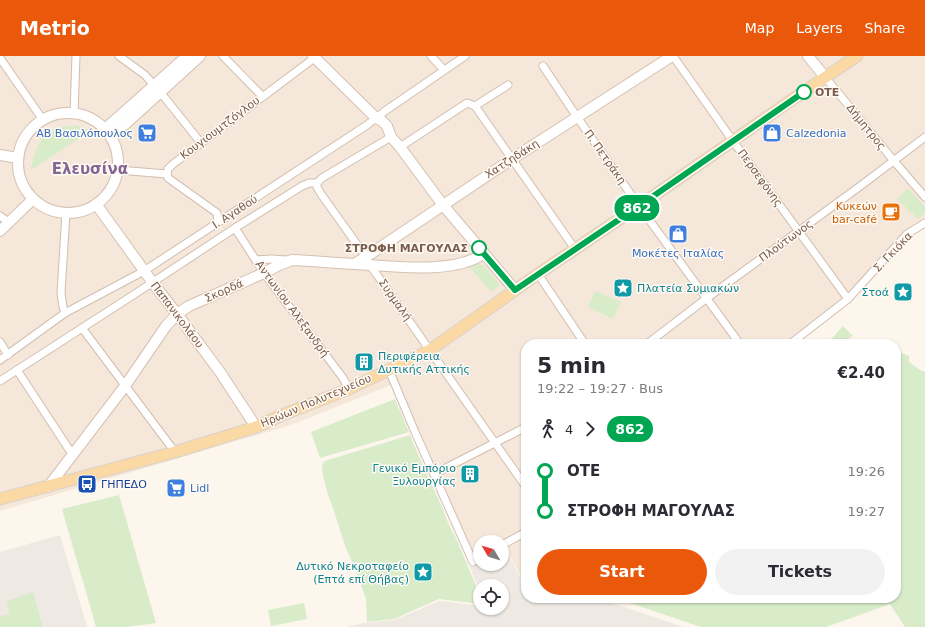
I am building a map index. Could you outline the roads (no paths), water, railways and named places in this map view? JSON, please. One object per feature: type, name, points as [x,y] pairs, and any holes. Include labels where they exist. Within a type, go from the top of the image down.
[{"type":"main road","name":"Ηρώων Πολυτεχνείου","points":[[0,499],[175,452],[256,427],[282,415],[349,389],[430,350],[538,274],[858,56]]},
{"type":"street","points":[[74,113],[76,56]]},
{"type":"street","points":[[119,56],[145,75],[201,143]]},
{"type":"street","points":[[158,89],[187,56]]},
{"type":"street","points":[[108,133],[158,89],[200,56]]},
{"type":"street","points":[[223,56],[262,96]]},
{"type":"street","points":[[315,56],[376,118],[381,120],[387,126],[391,137],[443,205],[515,290]]},
{"type":"street","name":"Κουγιουμτζόγλου","points":[[167,174],[168,169],[173,164],[315,56]]},
{"type":"street","points":[[431,56],[444,70]]},
{"type":"street","name":"Ι. Αγαθού","points":[[0,360],[66,313],[144,271],[368,125],[385,111],[465,56]]},
{"type":"street","name":"Χατζηδάκη","points":[[368,261],[443,205],[672,56]]},
{"type":"street","name":"Περσεφόνης","points":[[672,56],[848,299]]},
{"type":"street","name":"Δήμητρος","points":[[808,56],[925,197]]},
{"type":"street","points":[[0,58],[43,120]]},
{"type":"street","name":"Π. Πετράκη","points":[[543,66],[639,206],[736,339]]},
{"type":"street","points":[[475,106],[508,85]]},
{"type":"street","points":[[400,147],[466,103],[475,106],[575,249]]},
{"type":"street","points":[[74,113],[89,118],[108,133],[116,149],[118,170],[115,180],[108,193],[96,204],[82,211],[66,213],[53,211],[32,200],[22,183],[18,168],[18,158],[24,139],[33,127],[43,120],[59,114],[74,113]]},
{"type":"street","points":[[0,381],[153,283],[234,228],[302,186],[317,182],[332,171],[391,137]]},
{"type":"street","name":"Πλούτωνος","points":[[660,339],[707,298],[799,232],[925,137]]},
{"type":"street","points":[[0,154],[18,158]]},
{"type":"street","points":[[118,170],[167,174],[168,178],[217,213],[218,223]]},
{"type":"street","name":"Συρμαλή","points":[[317,182],[317,187],[321,194],[521,480]]},
{"type":"street","points":[[0,231],[10,223],[32,200]]},
{"type":"street","name":"Παπανικολάου","points":[[96,204],[220,372],[256,427]]},
{"type":"street","points":[[66,213],[61,293],[63,308],[66,313]]},
{"type":"street","points":[[0,216],[10,223]]},
{"type":"street","name":"Σ. Γκιόκα","points":[[796,339],[848,299],[907,234],[925,223]]},
{"type":"street","name":"Αντωνίου Αλεξανδρή","points":[[234,228],[264,273],[343,378],[349,389]]},
{"type":"street","name":"Σκορδά","points":[[48,487],[125,386],[166,326],[177,314],[189,306],[292,260],[353,264],[368,261],[402,267],[438,267],[465,262],[478,258],[484,254]]},
{"type":"street","points":[[256,260],[292,260]]},
{"type":"street","points":[[538,274],[582,339]]},
{"type":"street","points":[[82,328],[175,452]]},
{"type":"street","points":[[0,342],[8,355]]},
{"type":"street","points":[[17,370],[72,454]]},
{"type":"street","points":[[389,370],[473,562]]},
{"type":"street","points":[[434,474],[521,430]]},
{"type":"street","points":[[509,541],[521,535]]},
{"type":"place","name":"ΟΤΕ","points":[[804,92]]},
{"type":"place","name":"ΑΒ Βασιλόπουλος","points":[[147,133]]},
{"type":"place","name":"Calzedonia","points":[[772,133]]},
{"type":"place","name":"Κυκεών bar-café","points":[[891,212]]},
{"type":"place","name":"Μοκέτες Ιταλίας","points":[[678,234]]},
{"type":"place","name":"ΣΤΡΟΦΗ ΜΑΓΟΥΛΑΣ","points":[[479,248]]},
{"type":"place","name":"Πλατεία Συμιακών","points":[[623,288]]},
{"type":"place","name":"Στοά","points":[[903,292]]},
{"type":"place","name":"Περιφέρεια Δυτικής Αττικής","points":[[364,362]]},
{"type":"place","name":"Γενικό Εμπόριο Ξυλουργίας","points":[[470,474]]},
{"type":"place","name":"ΓΗΠΕΔΟ","points":[[87,484]]},
{"type":"place","name":"Lidl","points":[[176,488]]},
{"type":"place","name":"Δυτικό Νεκροταφείο (Επτά επί Θήβας)","points":[[423,572]]},
{"type":"district","name":"Ελευσίνα","points":[[90,169]]}]
